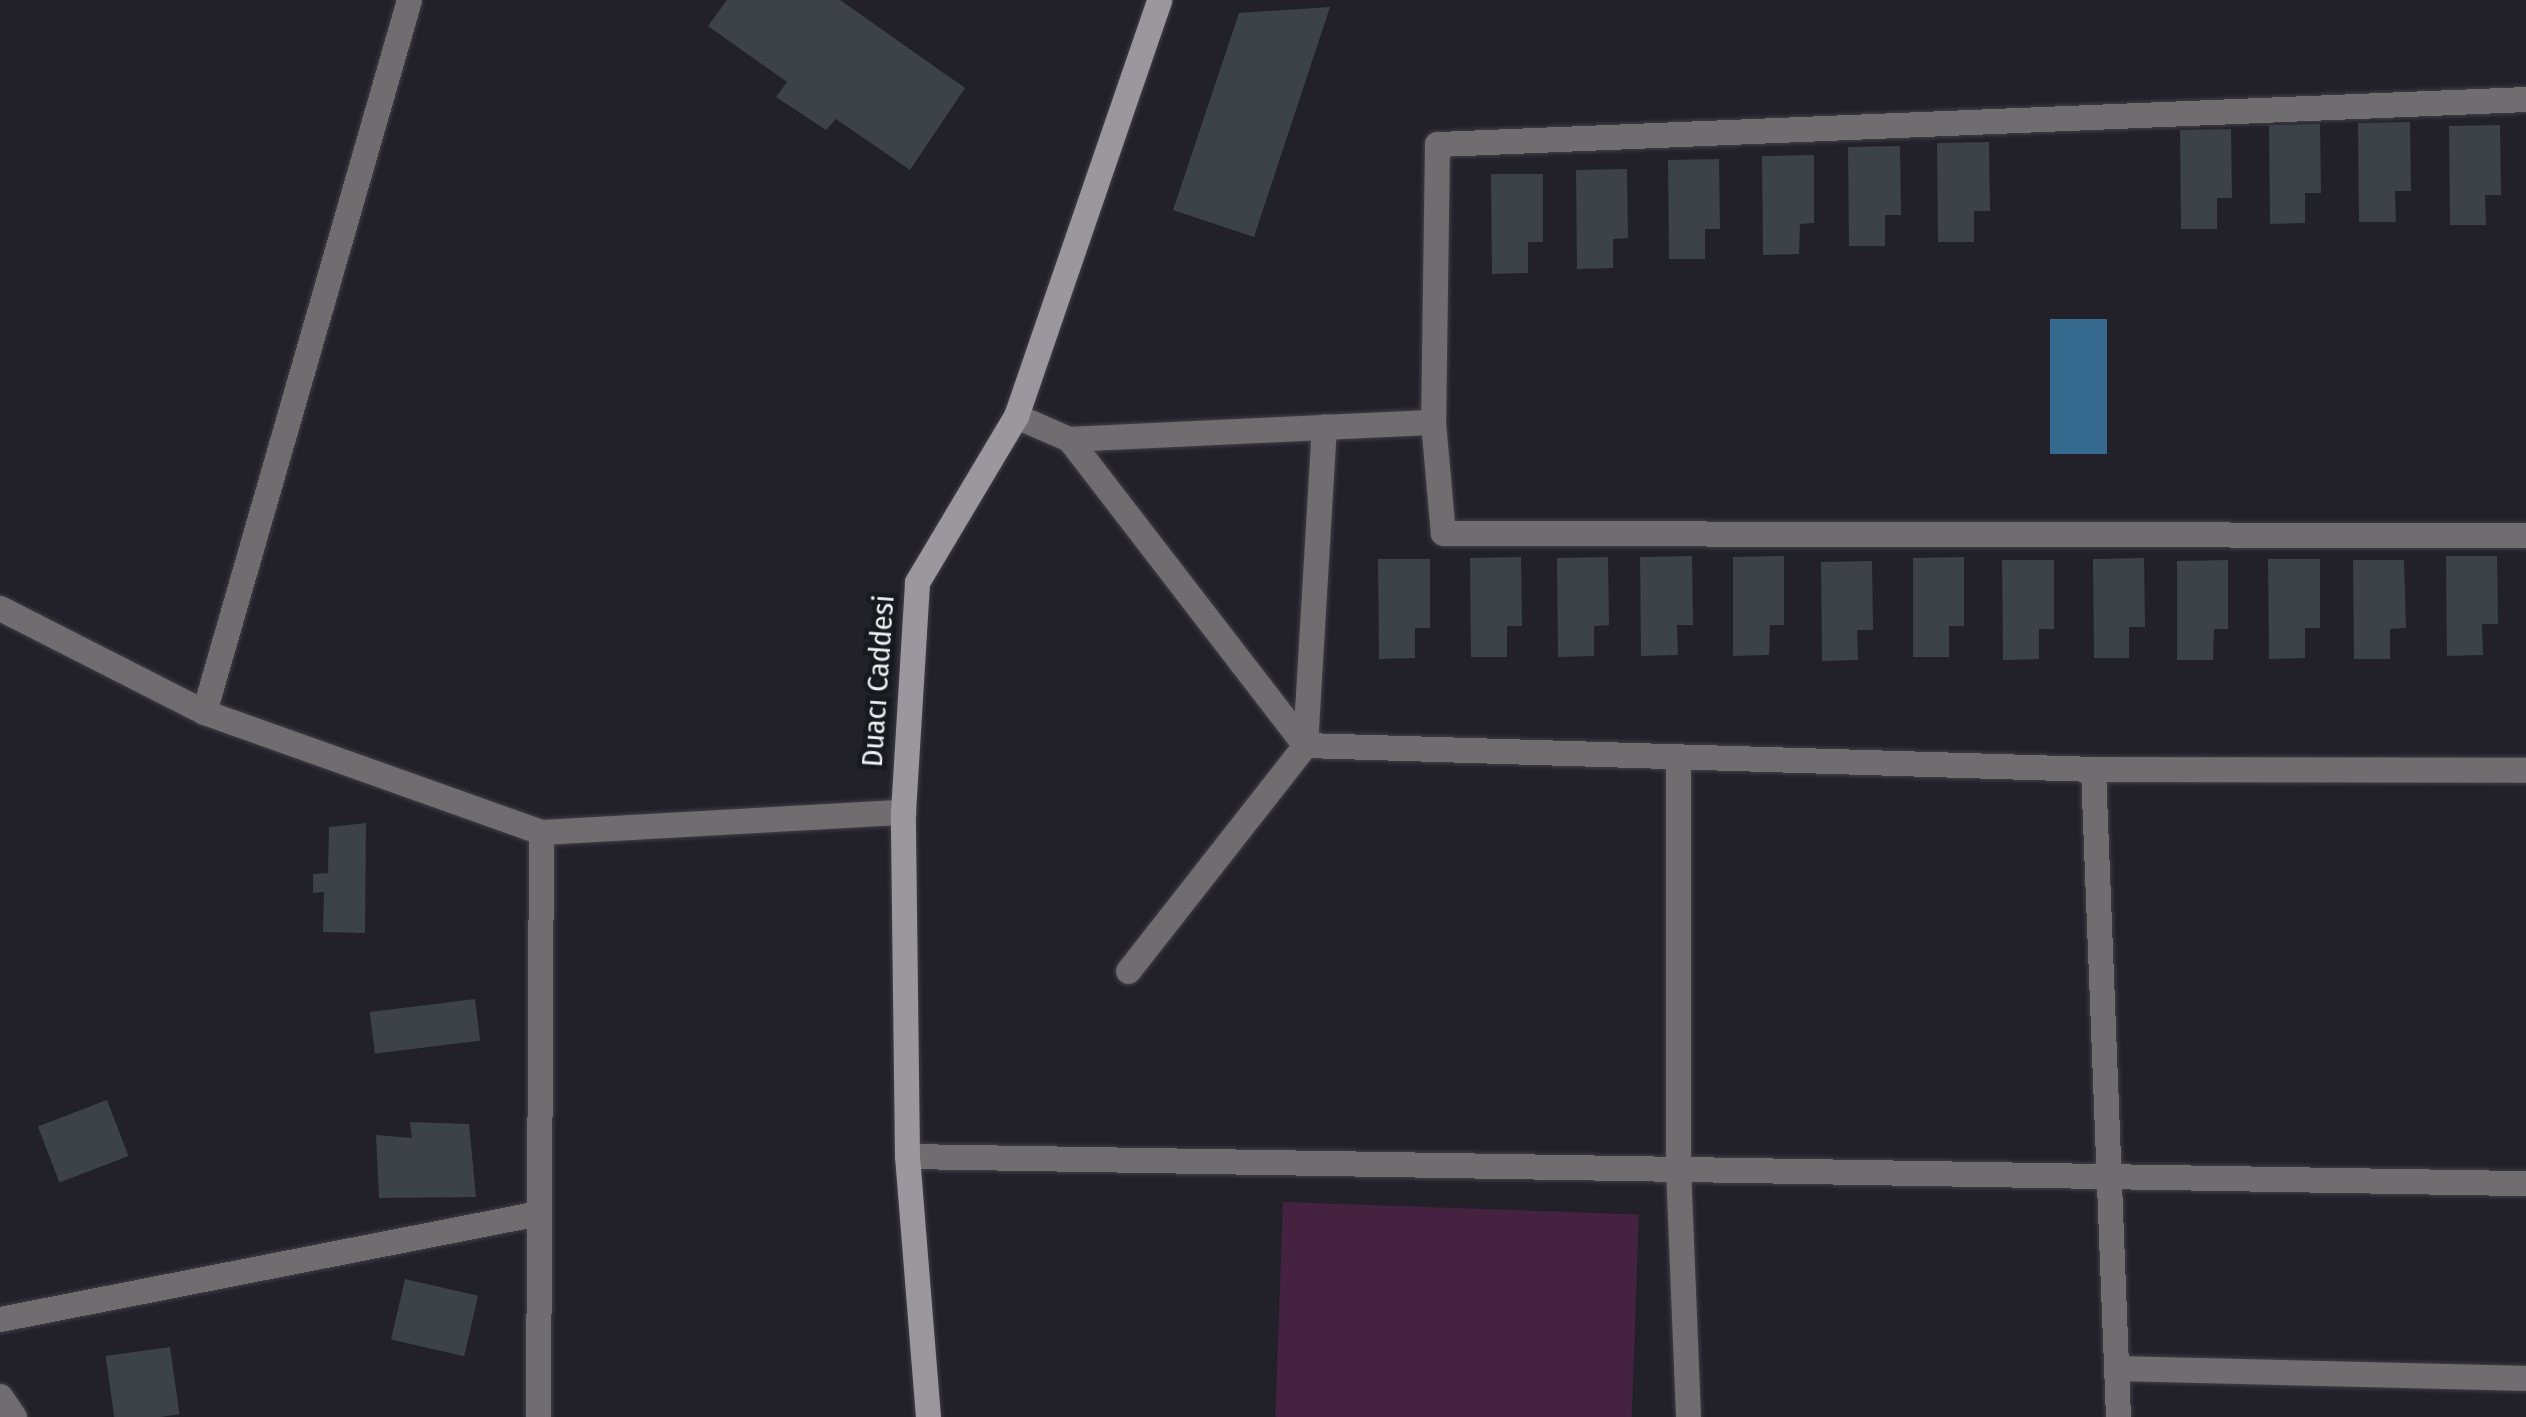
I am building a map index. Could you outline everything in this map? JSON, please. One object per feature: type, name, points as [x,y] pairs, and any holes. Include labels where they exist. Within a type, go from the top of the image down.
[{"type":"street","points":[[204,712],[409,0]]},
{"type":"street","name":"Duacı Caddesi","points":[[928,1417],[908,1156],[903,812],[917,582],[1016,416],[1160,0]]},
{"type":"street","points":[[2526,98],[1438,144],[1433,422],[1443,533],[2526,535]]},
{"type":"street","points":[[1016,416],[1069,439],[1433,422]]},
{"type":"street","points":[[1128,971],[1306,745],[1324,427]]},
{"type":"street","points":[[1069,439],[1306,745],[1678,760],[2093,769],[2526,770]]},
{"type":"street","points":[[0,608],[204,712],[541,832],[903,812]]},
{"type":"street","points":[[1678,760],[1678,1167],[1688,1417]]},
{"type":"street","points":[[2093,769],[2118,1417]]},
{"type":"street","points":[[538,1417],[541,832]]},
{"type":"street","points":[[908,1156],[2111,1173],[2526,1183]]},
{"type":"street","points":[[0,1319],[539,1213]]},
{"type":"street","points":[[2118,1368],[2526,1378]]},
{"type":"street","points":[[0,1396],[14,1417]]},
{"type":"shaded area","points":[[1283,1202],[1639,1214],[1632,1417],[1275,1417]]},
{"type":"water","points":[[2050,319],[2107,319],[2107,454],[2050,454]]},
{"type":"building","points":[[727,0],[840,0],[965,88],[910,170],[836,119],[826,130],[776,97],[787,82],[708,26]]},
{"type":"building","points":[[1330,7],[1254,237],[1173,210],[1239,13]]},
{"type":"building","points":[[2410,122],[2411,191],[2395,191],[2396,222],[2359,222],[2358,123]]},
{"type":"building","points":[[2320,124],[2321,193],[2305,193],[2305,223],[2270,224],[2269,125]]},
{"type":"building","points":[[2500,125],[2501,195],[2485,195],[2486,225],[2450,225],[2449,126]]},
{"type":"building","points":[[2231,129],[2232,198],[2217,198],[2217,229],[2181,229],[2180,130]]},
{"type":"building","points":[[1989,142],[1990,211],[1974,211],[1974,242],[1938,242],[1937,143]]},
{"type":"building","points":[[1900,146],[1901,215],[1885,215],[1885,246],[1849,246],[1848,147]]},
{"type":"building","points":[[1814,155],[1814,223],[1800,224],[1799,254],[1763,255],[1762,156]]},
{"type":"building","points":[[1719,159],[1720,229],[1705,229],[1705,259],[1669,259],[1668,160]]},
{"type":"building","points":[[1627,169],[1628,238],[1613,239],[1613,268],[1577,269],[1576,170]]},
{"type":"building","points":[[1491,174],[1543,174],[1543,242],[1528,242],[1528,273],[1492,274]]},
{"type":"building","points":[[1692,556],[1693,625],[1677,625],[1678,655],[1641,656],[1640,557]]},
{"type":"building","points":[[1784,556],[1784,625],[1770,625],[1769,655],[1733,656],[1733,557]]},
{"type":"building","points":[[2446,556],[2497,556],[2498,624],[2482,624],[2483,655],[2447,656]]},
{"type":"building","points":[[1521,557],[1522,626],[1507,626],[1507,657],[1471,657],[1470,558]]},
{"type":"building","points":[[1608,557],[1609,625],[1594,626],[1594,656],[1558,657],[1557,558]]},
{"type":"building","points":[[1964,557],[1964,626],[1949,626],[1949,657],[1913,657],[1913,558]]},
{"type":"building","points":[[2144,558],[2145,627],[2129,627],[2129,658],[2094,658],[2093,559]]},
{"type":"building","points":[[1378,559],[1430,559],[1430,628],[1415,628],[1415,658],[1379,659]]},
{"type":"building","points":[[2268,559],[2320,559],[2320,628],[2305,628],[2305,658],[2269,659]]},
{"type":"building","points":[[2002,560],[2054,560],[2054,629],[2039,629],[2039,659],[2003,660]]},
{"type":"building","points":[[2228,560],[2228,629],[2214,629],[2213,660],[2177,660],[2177,561]]},
{"type":"building","points":[[2353,560],[2404,560],[2406,628],[2390,629],[2390,659],[2354,659]]},
{"type":"building","points":[[1872,561],[1873,630],[1857,630],[1858,660],[1822,661],[1821,562]]},
{"type":"building","points":[[366,823],[365,933],[323,932],[324,892],[313,893],[313,874],[328,873],[329,827]]},
{"type":"building","points":[[475,999],[480,1041],[375,1054],[370,1012]]},
{"type":"building","points":[[107,1100],[129,1156],[59,1183],[38,1127]]},
{"type":"building","points":[[410,1122],[469,1124],[476,1197],[379,1198],[376,1135],[412,1138]]},
{"type":"building","points":[[405,1279],[478,1296],[464,1356],[391,1339]]},
{"type":"building","points":[[170,1347],[179,1414],[114,1417],[106,1356]]}]
